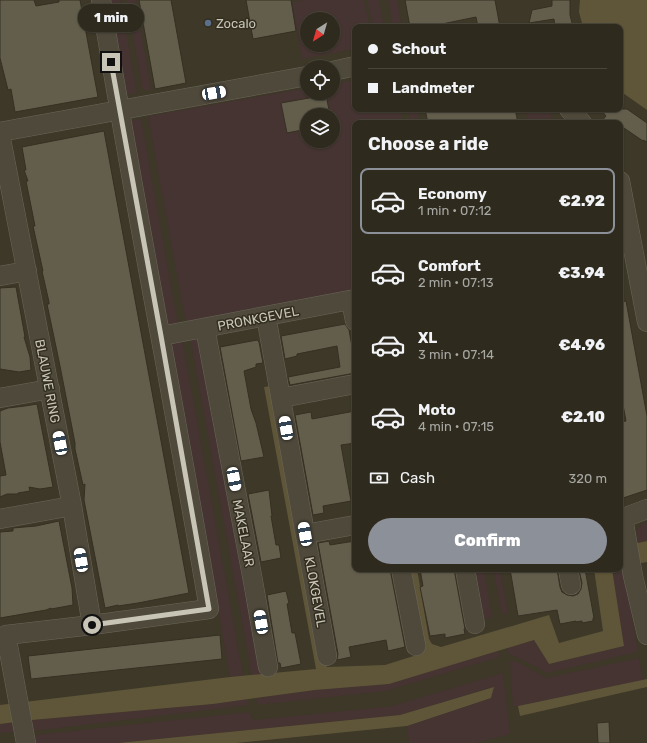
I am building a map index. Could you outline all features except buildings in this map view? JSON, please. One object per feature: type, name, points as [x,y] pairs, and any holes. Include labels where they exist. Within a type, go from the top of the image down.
[{"type":"street","points":[[25,739],[17,694],[3,636],[209,609],[119,109],[101,0]]},
{"type":"street","points":[[340,69],[352,67]]},
{"type":"street","name":"BLAUWE RING","points":[[92,625],[72,506],[0,133],[119,109],[300,77]]},
{"type":"street","points":[[573,112],[579,120]]},
{"type":"street","points":[[623,193],[643,271],[647,322]]},
{"type":"street","points":[[0,276],[27,271]]},
{"type":"street","name":"PRONKGEVEL","points":[[161,336],[352,300]]},
{"type":"street","name":"KLOKGEVEL","points":[[266,316],[327,656]]},
{"type":"street","name":"MAKELAAR","points":[[205,328],[252,574],[268,667]]},
{"type":"street","points":[[281,398],[352,385]]},
{"type":"street","points":[[0,398],[50,389]]},
{"type":"street","points":[[0,519],[72,506]]},
{"type":"street","points":[[647,510],[623,524],[647,635]]},
{"type":"street","points":[[305,534],[352,526]]},
{"type":"street","points":[[402,572],[416,646]]},
{"type":"street","points":[[466,572],[475,624]]},
{"type":"shaded area","points":[[107,0],[120,0],[137,93],[125,95]]},
{"type":"shaded area","points":[[126,0],[136,0],[151,90],[143,90]]},
{"type":"shaded area","points":[[304,0],[364,0],[369,24],[352,24],[352,50],[340,52],[340,12],[300,12],[300,48],[292,2]]},
{"type":"shaded area","points":[[367,0],[379,0],[383,24],[372,24]]},
{"type":"shaded area","points":[[388,0],[397,0],[401,24],[392,24]]},
{"type":"shaded area","points":[[580,0],[647,0],[647,110],[623,93],[623,24],[582,24],[579,12]]},
{"type":"shaded area","points":[[301,52],[339,52],[302,59]]},
{"type":"shaded area","points":[[352,81],[352,112],[401,112],[402,120],[352,120],[352,294],[186,324],[148,116],[300,89],[300,100],[340,100],[340,83]]},
{"type":"shaded area","points":[[408,112],[417,112],[419,120],[410,120]]},
{"type":"shaded area","points":[[526,112],[549,112],[552,116],[550,120],[527,120]]},
{"type":"shaded area","points":[[141,119],[178,325],[167,327],[129,121]]},
{"type":"shaded area","points":[[201,335],[265,675],[252,676],[190,337]]},
{"type":"shaded area","points":[[182,339],[243,676],[230,677],[171,341]]},
{"type":"shaded area","points":[[272,386],[327,667],[385,665],[420,654],[422,649],[409,572],[418,572],[429,639],[432,644],[441,647],[549,615],[559,643],[603,631],[594,572],[612,572],[624,646],[549,664],[534,640],[389,684],[315,690],[213,704],[0,724],[0,705],[230,677],[316,669],[264,387]]},
{"type":"shaded area","points":[[647,522],[647,541],[638,543],[636,531],[642,524]]},
{"type":"shaded area","points":[[647,541],[647,562],[623,566],[623,546]]},
{"type":"shaded area","points":[[623,566],[638,652],[547,673],[509,654],[507,648],[534,640],[549,664],[624,646],[612,572],[623,572]]},
{"type":"shaded area","points":[[473,572],[484,572],[492,617],[482,620]]},
{"type":"shaded area","points":[[494,572],[501,572],[508,613],[502,614]]},
{"type":"shaded area","points":[[498,651],[500,657],[386,691],[257,705],[256,698],[315,690],[461,662]]},
{"type":"shaded area","points":[[639,658],[643,680],[513,707],[510,662],[516,661],[546,678]]},
{"type":"shaded area","points":[[503,673],[510,734],[476,743],[409,743],[407,726],[491,698],[493,687],[400,715],[118,743],[36,743],[35,735],[249,712],[254,720],[392,706]]},
{"type":"shaded area","points":[[647,679],[647,687],[520,716],[518,706]]},
{"type":"shaded area","points":[[494,687],[491,698],[407,726],[236,743],[118,743],[400,715]]},
{"type":"shaded area","points":[[247,699],[249,705],[33,731],[32,720],[213,704]]},
{"type":"shaded area","points":[[12,723],[14,732],[0,733],[0,724]]},
{"type":"place","name":"Zocalo","points":[[208,23]]},
{"type":"route","points":[[92,625],[209,609],[111,62]]}]
